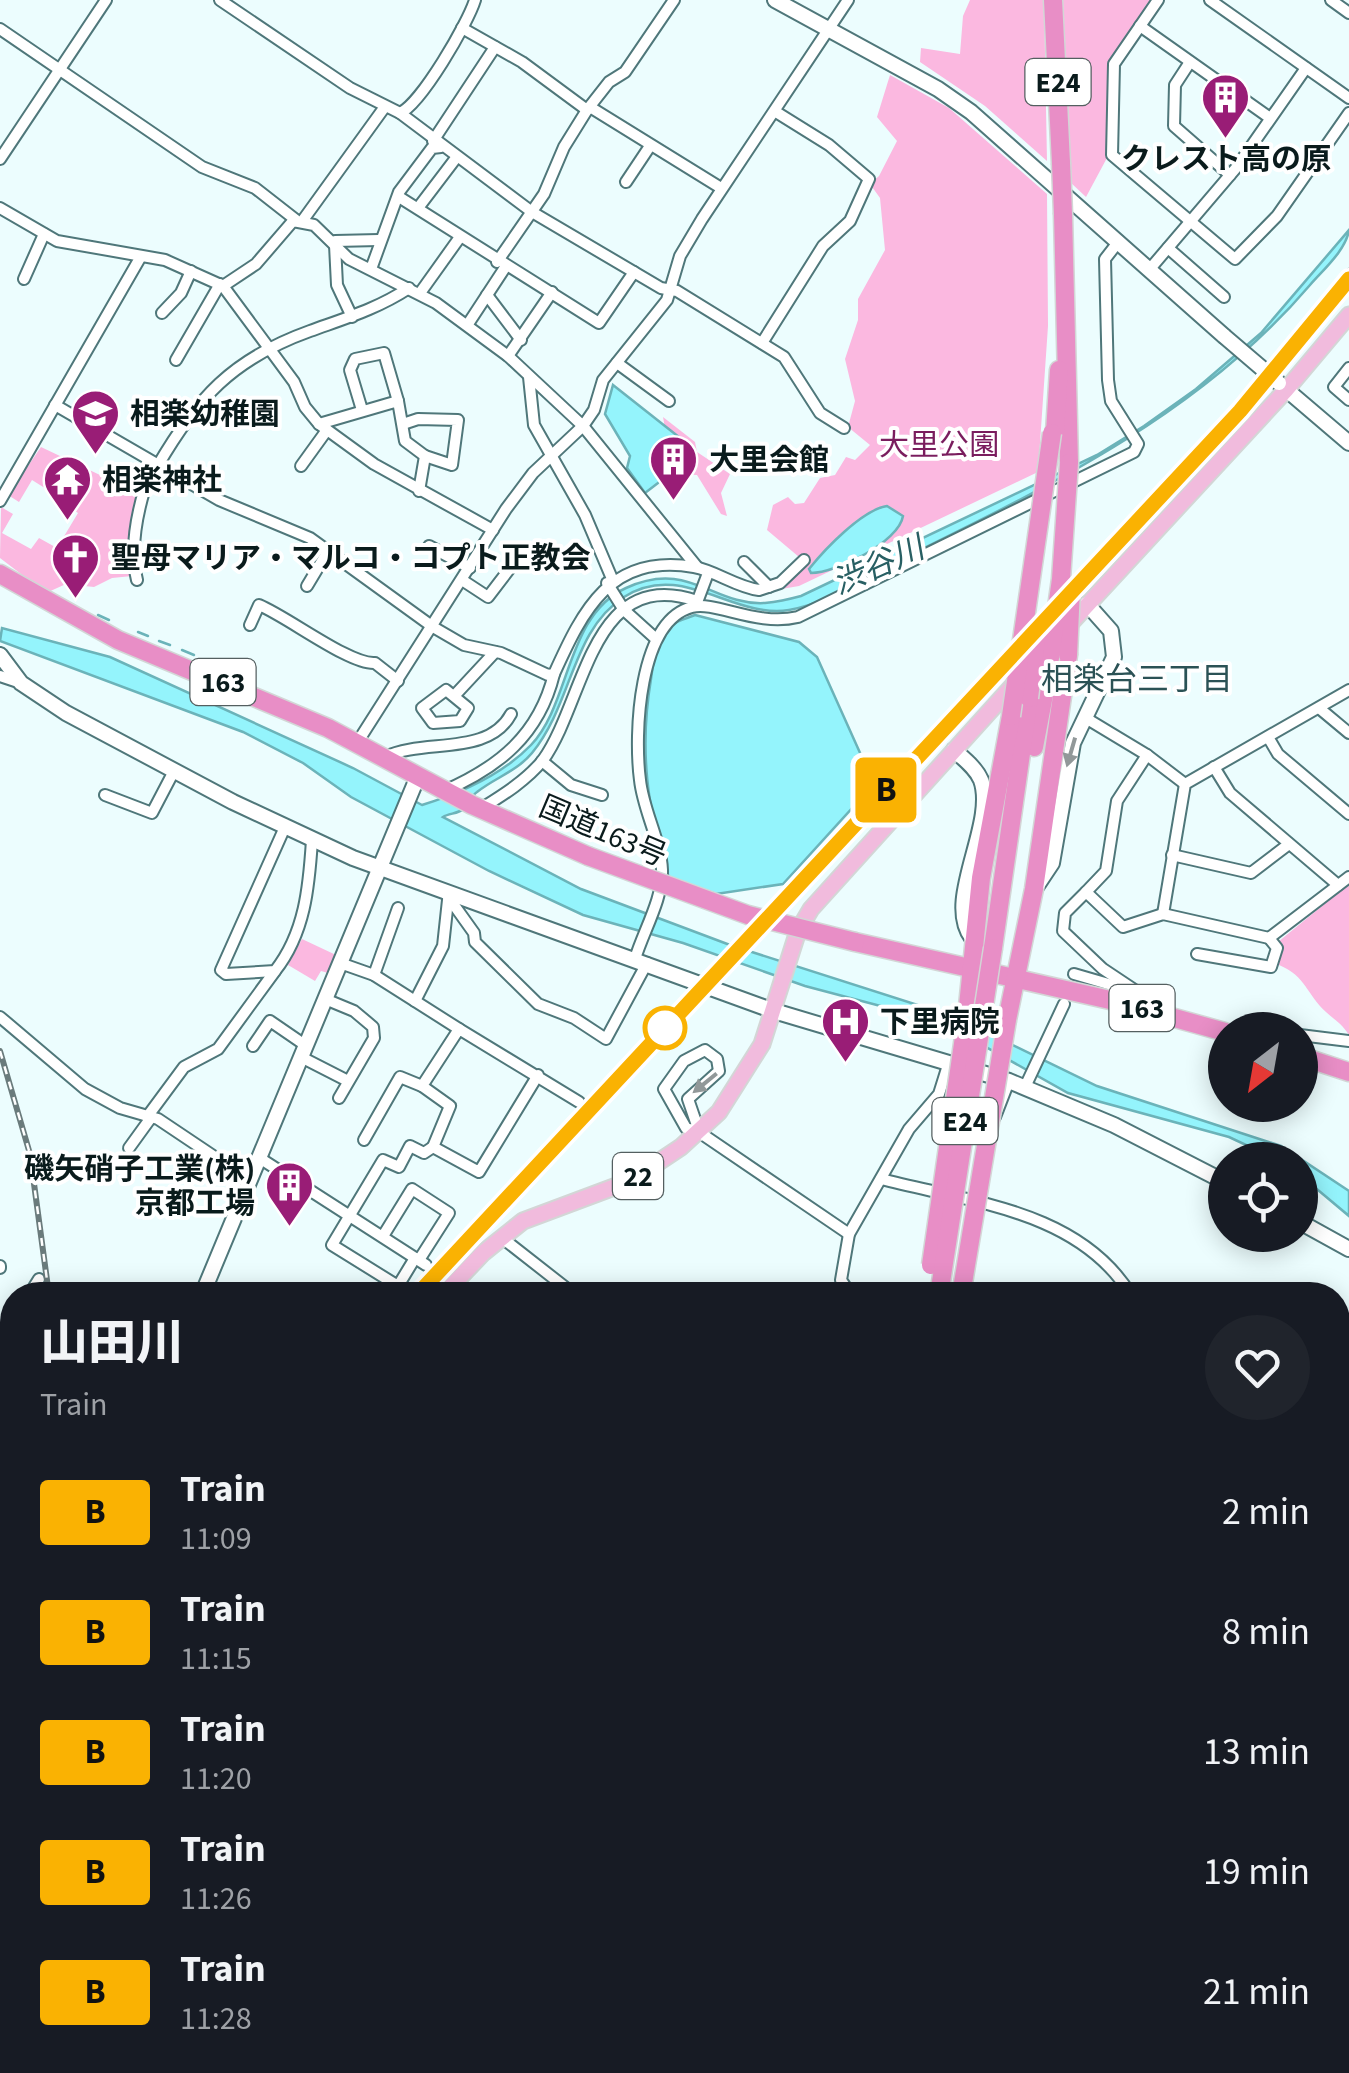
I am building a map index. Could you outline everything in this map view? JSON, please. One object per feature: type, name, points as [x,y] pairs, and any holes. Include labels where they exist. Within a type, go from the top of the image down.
[{"type":"highway","name":"E24","points":[[940,1282],[1008,854],[1058,425],[1063,214],[1053,0]]},
{"type":"highway","name":"E24","points":[[1008,854],[1047,679],[1062,579],[1069,463],[1058,425]]},
{"type":"highway","points":[[939,960],[958,956],[972,940],[1031,606],[1058,425]]},
{"type":"highway","points":[[972,996],[1014,961],[1024,947],[1068,655],[1072,566],[1069,463]]},
{"type":"highway","name":"国道163号","points":[[0,574],[118,640],[357,742],[415,783],[444,791],[588,856],[748,915],[997,973],[1057,992],[1138,1000],[1208,1026]]},
{"type":"highway","points":[[963,1282],[1009,1013],[997,973],[972,940]]},
{"type":"highway","points":[[931,1282],[972,996],[1024,947]]},
{"type":"highway","points":[[1024,947],[1031,970],[1057,992]]},
{"type":"highway","points":[[1009,1013],[1026,992],[1057,992]]},
{"type":"highway","points":[[1318,1062],[1349,1072]]},
{"type":"main road","name":"22","points":[[455,1282],[501,1237],[552,1207],[630,1182],[699,1132],[745,1076],[776,1004],[802,922],[823,894],[1349,315]]},
{"type":"street","points":[[0,159],[106,0]]},
{"type":"street","points":[[220,0],[384,108],[400,114],[532,212],[784,356],[820,413],[844,428]]},
{"type":"street","points":[[400,114],[412,106],[462,28],[475,0]]},
{"type":"street","points":[[468,324],[588,108],[609,82],[625,72],[674,0]]},
{"type":"street","points":[[775,0],[938,88],[971,112],[1349,443]]},
{"type":"street","points":[[357,742],[493,530],[549,456],[583,426],[594,410],[603,380],[648,328],[680,256],[721,188],[776,112],[848,0]]},
{"type":"street","points":[[1158,0],[1114,64],[1112,155],[1235,259],[1277,216],[1349,113]]},
{"type":"street","points":[[1210,0],[1349,98]]},
{"type":"street","points":[[1331,0],[1349,13]]},
{"type":"street","points":[[1140,26],[1270,118]]},
{"type":"street","points":[[462,28],[721,188]]},
{"type":"street","points":[[0,29],[202,167],[255,188],[335,242],[349,259],[414,290],[468,324],[583,426],[703,572],[698,601],[666,622],[655,638],[647,668],[639,761],[645,808],[662,871],[640,959],[606,1039],[574,1018],[538,1004],[475,942],[474,933],[446,895]]},
{"type":"street","points":[[371,269],[398,197],[437,144],[495,47]]},
{"type":"street","points":[[1190,62],[1175,84],[1174,126],[1230,175]]},
{"type":"street","points":[[1149,270],[1230,175],[1306,68]]},
{"type":"street","points":[[176,360],[221,285],[256,264],[300,220],[384,108]]},
{"type":"street","points":[[762,344],[824,246],[850,221],[869,179],[829,145],[776,112]]},
{"type":"street","points":[[626,182],[650,146]]},
{"type":"street","points":[[418,208],[456,158]]},
{"type":"street","points":[[398,197],[599,323],[634,272]]},
{"type":"street","points":[[0,208],[58,241],[166,260],[221,285],[323,427],[420,490],[493,530]]},
{"type":"street","points":[[24,279],[44,234]]},
{"type":"street","points":[[137,580],[135,543],[141,496],[155,466],[205,393],[268,348],[414,290],[460,237]]},
{"type":"street","points":[[335,242],[379,240]]},
{"type":"street","points":[[335,242],[336,285],[352,317]]},
{"type":"street","points":[[476,807],[512,789],[542,761],[562,727],[603,630],[623,608],[652,596],[670,594],[754,620],[780,622],[833,604],[865,584],[1134,452],[1138,444],[1111,401],[1104,313],[1104,260],[1119,242]]},
{"type":"street","points":[[1168,248],[1224,297]]},
{"type":"street","points":[[0,501],[140,258]]},
{"type":"street","points":[[162,313],[181,293],[191,272]]},
{"type":"street","points":[[508,356],[552,292]]},
{"type":"street","points":[[487,295],[521,340]]},
{"type":"street","points":[[362,410],[350,370],[355,360],[384,353],[405,442],[425,456],[452,465],[458,420],[418,418],[403,424]]},
{"type":"street","points":[[616,363],[669,401]]},
{"type":"street","points":[[1349,368],[1334,386],[1349,400]]},
{"type":"street","points":[[530,376],[534,425],[585,515],[623,608],[655,638]]},
{"type":"street","points":[[301,466],[323,427],[362,410],[398,401]]},
{"type":"street","points":[[55,405],[219,500],[310,538],[433,628],[464,645],[494,652],[548,676],[554,674]]},
{"type":"street","points":[[420,490],[425,456]]},
{"type":"street","points":[[429,546],[470,568]]},
{"type":"street","points":[[307,586],[328,551]]},
{"type":"street","points":[[444,791],[482,774],[516,748],[533,723],[580,617],[610,584],[647,570],[703,572],[748,589],[768,587],[780,583],[804,560]]},
{"type":"street","points":[[744,562],[768,587]]},
{"type":"street","points":[[462,580],[488,598],[514,563]]},
{"type":"street","points":[[854,565],[865,584]]},
{"type":"street","points":[[1034,889],[1052,862],[1068,762],[1084,717],[1114,656],[1111,630],[1087,604]]},
{"type":"street","points":[[250,625],[259,605],[300,624],[361,664],[375,663],[398,681]]},
{"type":"street","points":[[455,695],[494,652]]},
{"type":"street","points":[[2,665],[66,713],[312,840],[446,895],[1026,1084],[1208,1173]]},
{"type":"street","points":[[1162,914],[1185,784],[1349,690]]},
{"type":"street","points":[[1319,708],[1349,734]]},
{"type":"street","points":[[384,758],[416,746],[487,738],[510,714]]},
{"type":"street","points":[[1084,717],[1147,755],[1185,784]]},
{"type":"street","points":[[1268,737],[1278,754],[1349,814]]},
{"type":"street","points":[[954,750],[973,768],[983,794],[963,912],[972,940]]},
{"type":"street","points":[[1138,1000],[1063,931],[1064,913],[1106,871],[1117,802],[1147,755]]},
{"type":"street","points":[[542,761],[582,791],[602,796]]},
{"type":"street","points":[[1214,766],[1230,793],[1338,885]]},
{"type":"street","points":[[106,796],[152,813],[174,770]]},
{"type":"street","points":[[207,1282],[415,783]]},
{"type":"street","points":[[275,971],[230,975],[221,970],[285,827]]},
{"type":"street","points":[[129,1148],[184,1068],[218,1049],[298,936],[312,840]]},
{"type":"street","points":[[1172,855],[1251,872],[1288,844]]},
{"type":"street","points":[[1269,938],[1349,876]]},
{"type":"street","points":[[1086,892],[1122,928],[1162,914],[1269,938],[1276,948],[1271,967],[1197,954]]},
{"type":"street","points":[[415,1002],[443,946],[446,895]]},
{"type":"street","points":[[374,976],[398,908]]},
{"type":"street","points":[[340,963],[374,976],[579,1102]]},
{"type":"street","points":[[1074,974],[1138,1000]]},
{"type":"street","points":[[1026,1084],[1044,1046],[1057,992]]},
{"type":"street","points":[[325,999],[354,1010],[373,1028],[374,1038],[338,1098]]},
{"type":"street","points":[[0,1017],[85,1089],[149,1118],[249,1180]]},
{"type":"street","points":[[253,1046],[270,1021],[303,1051],[348,1080]]},
{"type":"street","points":[[422,1086],[460,1029]]},
{"type":"street","points":[[1318,1037],[1349,1040]]},
{"type":"street","points":[[699,1132],[688,1099],[719,1071],[717,1059],[704,1050],[692,1053],[664,1090],[686,1128],[699,1132],[849,1234]]},
{"type":"street","points":[[843,1282],[849,1234],[916,1118],[936,1100],[949,1062]]},
{"type":"street","points":[[433,1147],[480,1172],[538,1075]]},
{"type":"street","points":[[364,1140],[400,1076],[450,1106],[433,1147],[424,1153],[410,1146],[398,1167],[382,1160],[332,1246],[391,1282]]},
{"type":"street","points":[[962,1282],[970,1200],[981,1140],[1002,1106],[1009,1081]]},
{"type":"street","points":[[258,1158],[420,1261]]},
{"type":"street","points":[[881,1179],[970,1200],[1072,1234],[1118,1282]]},
{"type":"street","points":[[382,1236],[412,1189],[449,1212],[420,1261],[402,1282]]},
{"type":"street","points":[[1318,1232],[1349,1249]]},
{"type":"street","points":[[501,1237],[558,1282]]},
{"type":"green space","points":[[970,0],[1044,0],[1047,161],[985,106],[920,62],[921,48],[960,54],[963,16]]},
{"type":"green space","points":[[1063,0],[1153,0],[1109,63],[1108,156],[1086,197],[1069,181]]},
{"type":"green space","name":"大里公園","points":[[890,75],[949,108],[1047,194],[1048,326],[1038,472],[799,586],[770,591],[797,571],[799,557],[767,530],[773,505],[788,497],[795,504],[804,503],[820,478],[835,475],[846,457],[855,460],[870,445],[848,427],[855,401],[845,359],[858,320],[858,299],[885,250],[880,198],[870,184],[879,176],[897,141],[877,117]]},
{"type":"green space","points":[[663,417],[695,442],[697,452],[730,474],[721,493],[727,516],[721,514],[697,475],[676,474],[684,463],[681,438],[665,428]]},
{"type":"green space","name":"相楽神社","points":[[41,447],[140,494],[132,576],[112,578],[94,587],[66,584],[46,593],[0,558],[1,507],[13,514],[2,533],[31,549],[39,538],[57,548],[78,513],[71,508],[79,493],[63,483],[56,495],[32,480],[19,502],[8,495]]},
{"type":"green space","points":[[1349,884],[1349,1035],[1301,980],[1279,965],[1278,942]]},
{"type":"green space","points":[[302,939],[336,955],[328,973],[321,971],[315,981],[288,965]]},
{"type":"water","name":"渋谷川","points":[[1349,230],[1333,259],[1268,330],[1174,408],[1123,441],[1016,502],[849,588],[804,606],[768,611],[687,587],[645,587],[624,597],[593,629],[546,733],[532,753],[475,794],[461,811],[443,817],[581,889],[730,945],[955,1017],[1097,1086],[1269,1142],[1240,1142],[1068,1093],[941,1022],[805,986],[683,943],[583,915],[489,871],[351,797],[303,763],[243,732],[0,641],[2,628],[110,657],[353,768],[422,805],[480,782],[531,745],[554,707],[591,618],[606,601],[626,588],[648,580],[667,579],[747,602],[801,596],[1097,455],[1196,389],[1261,333]]},
{"type":"water","points":[[613,385],[689,445],[684,463],[645,493],[627,468],[630,456],[605,414]]},
{"type":"water","points":[[887,506],[903,516],[890,536],[850,562],[811,573],[809,569],[845,532]]},
{"type":"water","points":[[695,615],[799,642],[817,657],[874,784],[783,884],[716,894],[669,878],[647,779],[647,705],[660,639],[673,624]]},
{"type":"water","points":[[1318,1170],[1349,1191],[1349,1216],[1318,1190]]},
{"type":"waterway","points":[[98,615],[109,620]]},
{"type":"waterway","points":[[138,632],[148,636]]},
{"type":"waterway","points":[[159,641],[170,645]]},
{"type":"waterway","points":[[182,650],[194,655]]},
{"type":"railway","points":[[422,1282],[1236,408],[1349,271]]},
{"type":"railway","points":[[0,1051],[30,1154],[47,1282]]},
{"type":"train","name":"B","points":[[429,1282],[1240,411],[1349,279]]},
{"type":"place","name":"クレスト高の原","points":[[1226,140]]},
{"type":"place","name":"相楽幼稚園","points":[[95,456]]},
{"type":"place","name":"大里会館","points":[[674,502]]},
{"type":"place","name":"相楽神社","points":[[67,522]]},
{"type":"place","name":"聖母マリア・マルコ・コプト正教会","points":[[76,600]]},
{"type":"place","name":"下里病院","points":[[845,1064]]},
{"type":"place","name":"磯矢硝子工業(株) 京都工場","points":[[290,1228]]},
{"type":"district","name":"相楽台三丁目","points":[[1137,679]]}]
